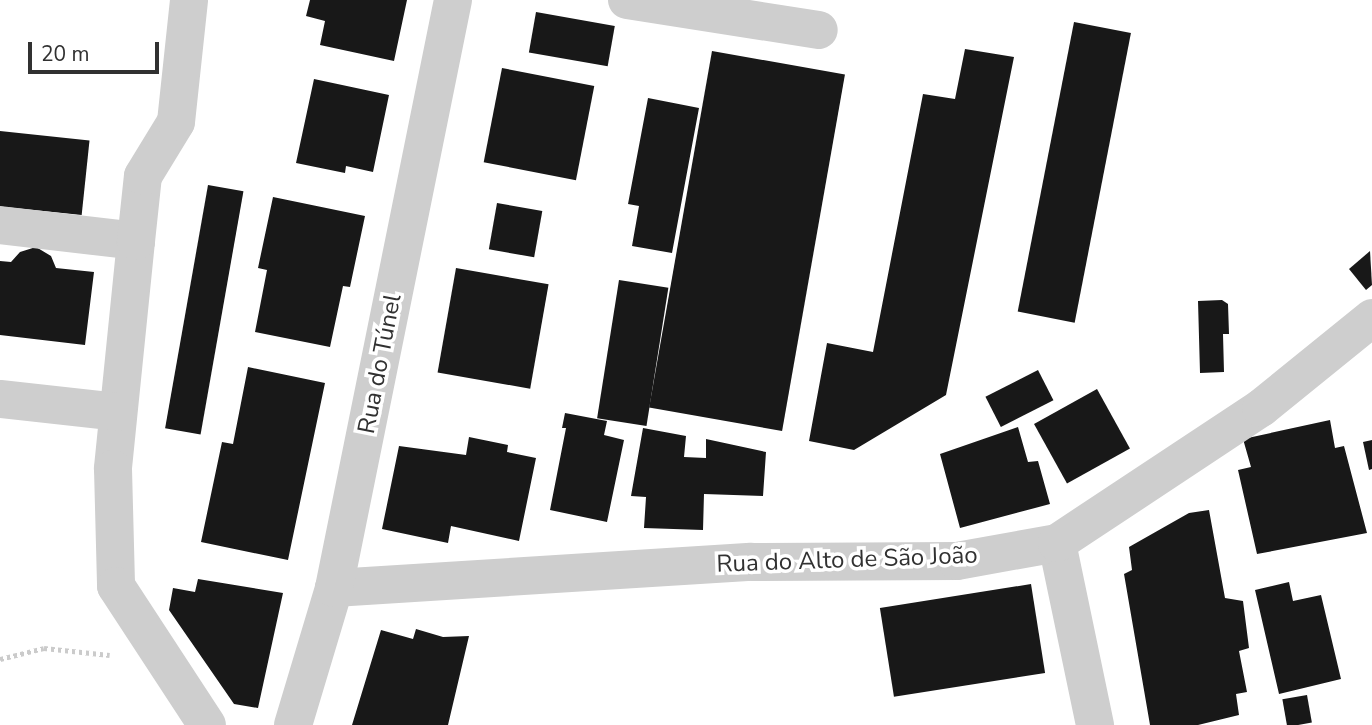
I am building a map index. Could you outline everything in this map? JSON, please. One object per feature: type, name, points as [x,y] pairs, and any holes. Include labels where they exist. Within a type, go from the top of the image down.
[{"type":"street","points":[[189,0],[176,122],[143,176],[113,469],[116,586],[207,725]]},
{"type":"street","name":"Rua do Túnel","points":[[293,725],[334,589],[453,0]]},
{"type":"street","points":[[627,0],[819,30]]},
{"type":"street","points":[[0,225],[136,241]]},
{"type":"street","name":"Rua do Alto de São João","points":[[334,589],[751,562],[957,561],[1057,543],[1261,408],[1372,318]]},
{"type":"street","points":[[0,399],[117,412]]},
{"type":"street","points":[[1057,543],[1095,725]]},
{"type":"path","points":[[0,659],[44,648],[163,659]]},
{"type":"building","points":[[310,0],[407,0],[394,61],[320,45],[325,21],[306,16]]},
{"type":"building","points":[[536,12],[615,26],[608,66],[529,52]]},
{"type":"building","points":[[1074,22],[1131,33],[1075,323],[1018,312]]},
{"type":"building","points":[[965,49],[1014,57],[946,395],[854,450],[809,441],[827,343],[873,352],[923,94],[955,99]]},
{"type":"building","points":[[712,51],[845,74],[782,431],[649,408]]},
{"type":"building","points":[[502,68],[594,86],[576,180],[484,162]]},
{"type":"building","points":[[314,79],[389,95],[373,172],[346,166],[345,173],[296,163]]},
{"type":"building","points":[[648,98],[699,108],[672,253],[632,246],[639,206],[628,204]]},
{"type":"building","points":[[0,131],[90,140],[82,215],[0,206]]},
{"type":"building","points":[[208,185],[243,191],[201,434],[165,428]]},
{"type":"building","points":[[273,197],[365,216],[350,287],[343,286],[330,347],[255,332],[267,270],[258,268]]},
{"type":"building","points":[[497,203],[542,211],[534,257],[489,249]]},
{"type":"building","points":[[36,247],[51,256],[56,268],[94,272],[85,345],[0,335],[0,261],[11,262],[20,252]]},
{"type":"building","points":[[1370,251],[1372,285],[1366,290],[1349,269]]},
{"type":"building","points":[[456,268],[549,284],[530,389],[438,372]]},
{"type":"building","points":[[619,280],[668,288],[646,426],[597,418]]},
{"type":"building","points":[[1222,300],[1228,304],[1229,334],[1223,334],[1224,372],[1200,373],[1198,301]]},
{"type":"building","points":[[248,367],[325,383],[288,560],[201,542],[222,442],[233,444]]},
{"type":"building","points":[[1038,370],[1053,400],[1001,427],[985,397]]},
{"type":"building","points":[[1097,389],[1130,448],[1067,483],[1034,424]]},
{"type":"building","points":[[565,413],[607,421],[604,435],[624,440],[607,522],[550,510],[566,428],[562,428]]},
{"type":"building","points":[[1330,420],[1335,448],[1344,446],[1367,533],[1257,554],[1238,470],[1251,467],[1243,439]]},
{"type":"building","points":[[1018,427],[1028,462],[1038,461],[1050,504],[960,528],[940,454]]},
{"type":"building","points":[[643,428],[686,436],[684,457],[706,458],[706,439],[766,452],[763,496],[704,494],[703,530],[644,528],[646,497],[631,496]]},
{"type":"building","points":[[469,437],[508,445],[507,452],[536,458],[519,541],[451,526],[448,543],[382,529],[399,446],[466,455]]},
{"type":"building","points":[[1372,440],[1372,469],[1369,470],[1363,442]]},
{"type":"building","points":[[1209,510],[1225,598],[1243,601],[1249,648],[1239,651],[1247,692],[1236,694],[1239,715],[1198,725],[1150,725],[1124,574],[1132,570],[1129,547],[1189,513]]},
{"type":"building","points":[[198,579],[283,593],[258,708],[234,704],[169,610],[173,588],[195,592]]},
{"type":"building","points":[[1289,582],[1293,601],[1321,595],[1341,679],[1279,694],[1255,590]]},
{"type":"building","points":[[1031,584],[1045,673],[894,697],[880,608]]},
{"type":"building","points":[[416,629],[443,637],[469,636],[448,725],[352,725],[381,630],[413,639]]},
{"type":"building","points":[[1307,695],[1312,723],[1287,725],[1282,699]]}]
